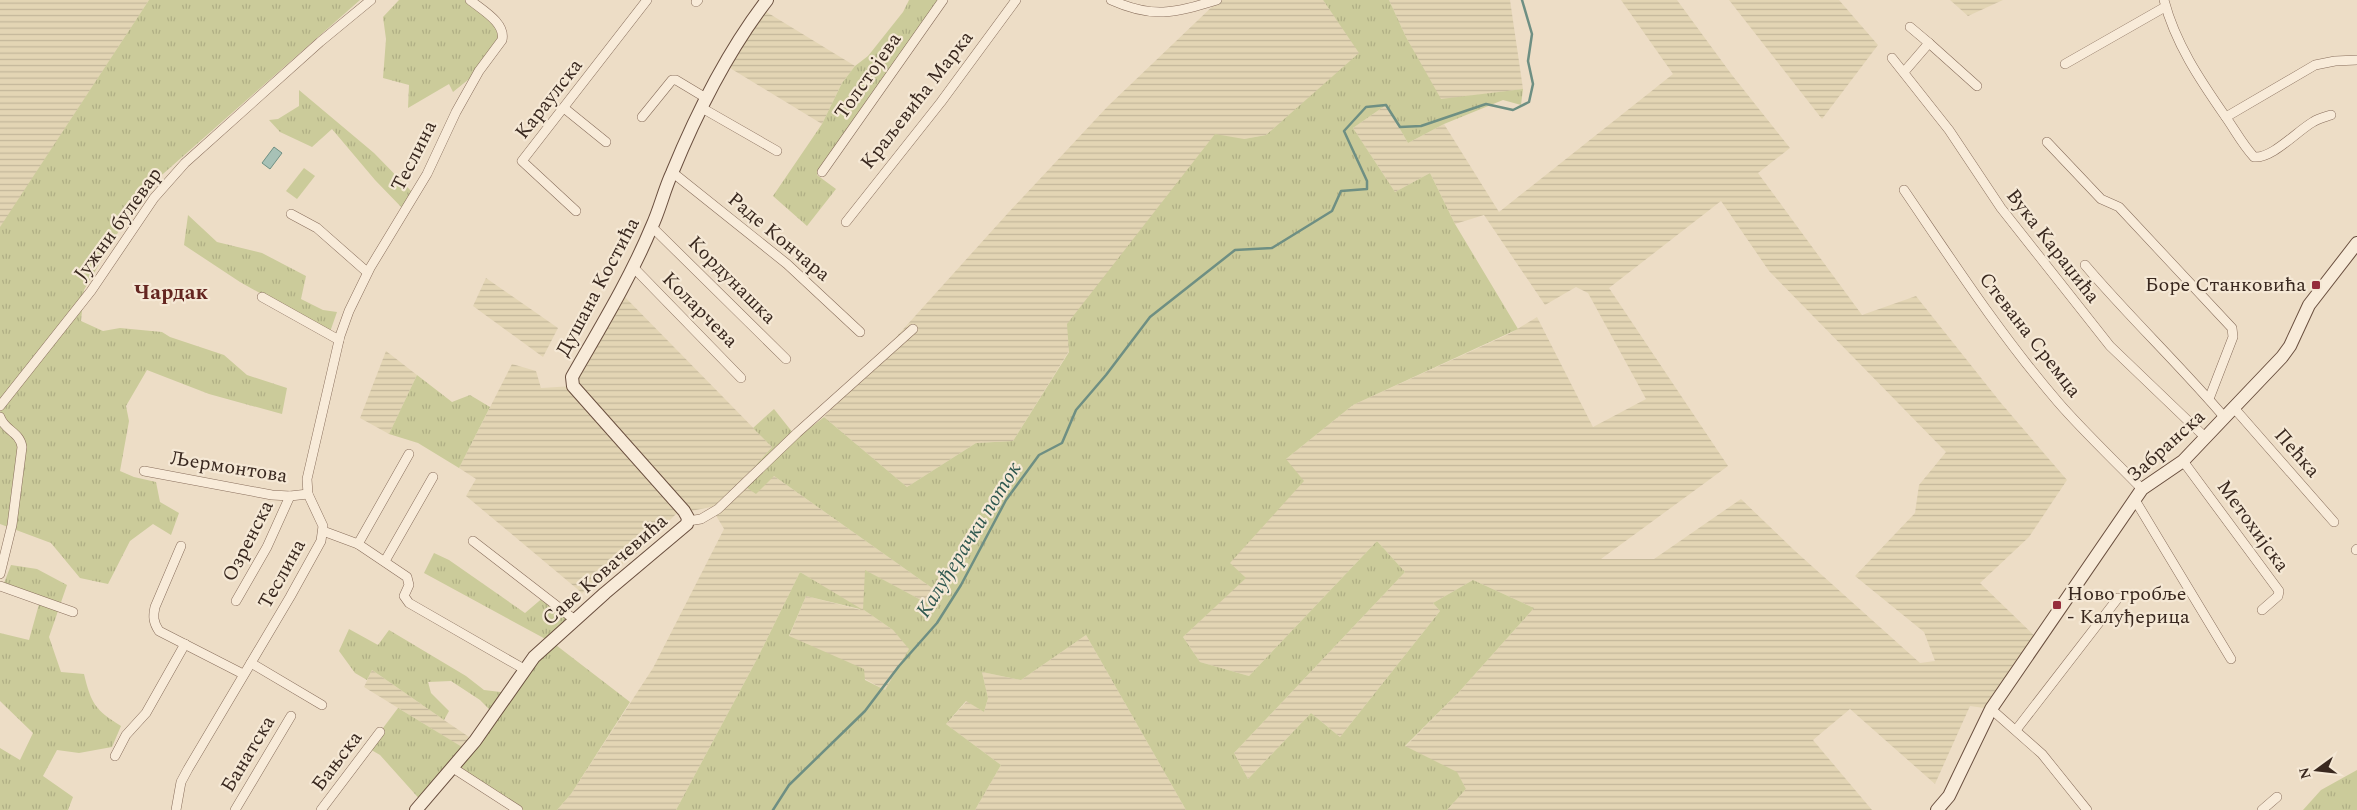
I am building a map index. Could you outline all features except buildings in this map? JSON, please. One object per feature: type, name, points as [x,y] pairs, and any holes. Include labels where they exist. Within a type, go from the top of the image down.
[{"type":"street","name":"Јужни булевар","points":[[0,406],[91,291],[166,183],[185,163],[320,42],[371,0]]},
{"type":"street","name":"Теслина","points":[[179,809],[183,778],[313,556],[324,531],[319,515],[308,494],[306,484],[339,340],[349,312],[367,272],[415,195],[456,112],[479,71],[502,40],[501,26],[470,0]]},
{"type":"street","name":"Караулска","points":[[576,211],[522,161],[647,0]]},
{"type":"street","name":"Душана Костића","points":[[688,521],[684,510],[573,386],[572,377],[633,267],[652,227],[672,172],[704,103],[734,48],[767,0]]},
{"type":"street","name":"Толстојева","points":[[822,172],[944,0]]},
{"type":"street","name":"Краљевића Марка","points":[[846,222],[941,102],[1016,0]]},
{"type":"street","points":[[1111,0],[1129,8],[1155,13],[1217,0]]},
{"type":"street","points":[[2065,64],[2164,4],[2185,53],[2199,79],[2226,117],[2240,141],[2256,158],[2273,151],[2312,122],[2331,115]]},
{"type":"street","points":[[1910,27],[1977,86]]},
{"type":"street","points":[[1904,72],[1929,43]]},
{"type":"street","name":"Вука Караџића","points":[[1892,58],[1950,130],[2000,208],[2110,346],[2206,438]]},
{"type":"street","points":[[2226,117],[2315,65],[2357,60]]},
{"type":"street","points":[[642,117],[672,80],[676,80],[704,103],[777,151]]},
{"type":"street","points":[[564,108],[606,142]]},
{"type":"street","points":[[2047,142],[2104,202],[2119,207],[2232,328],[2232,337],[2209,399]]},
{"type":"street","name":"Раде Кончара","points":[[672,172],[787,264],[860,332]]},
{"type":"street","name":"Стевана Сремца","points":[[1904,190],[1967,284],[2020,355],[2139,495],[2231,659]]},
{"type":"street","points":[[291,214],[317,228],[367,272]]},
{"type":"street","name":"Кордунашка","points":[[652,227],[786,359]]},
{"type":"street","name":"Забранска","points":[[1937,810],[1949,796],[1991,709],[2139,495],[2183,461],[2282,356],[2290,346],[2309,304],[2357,243]]},
{"type":"street","points":[[2085,265],[2133,321],[2189,376],[2225,418]]},
{"type":"street","name":"Коларчева","points":[[633,267],[742,378]]},
{"type":"street","points":[[262,297],[339,340]]},
{"type":"street","name":"Саве Ковачевића","points":[[416,810],[496,715],[534,657],[685,526],[688,521],[701,519],[718,508],[797,433],[913,329]]},
{"type":"street","name":"Пећка","points":[[2234,408],[2334,522]]},
{"type":"street","points":[[0,417],[5,426],[17,435],[22,447],[12,525],[0,574]]},
{"type":"street","points":[[358,544],[409,454]]},
{"type":"street","name":"Метохијска","points":[[2183,461],[2279,591],[2278,596],[2262,610]]},
{"type":"street","name":"Љермонтова","points":[[144,470],[272,495],[308,494]]},
{"type":"street","points":[[386,561],[433,477]]},
{"type":"street","name":"Озренска","points":[[236,601],[267,547],[290,496]]},
{"type":"street","points":[[324,531],[358,544],[386,561],[407,577],[409,585],[404,596],[409,603],[524,670]]},
{"type":"street","points":[[473,541],[575,620]]},
{"type":"street","points":[[182,546],[155,607],[153,617],[159,630],[243,674]]},
{"type":"street","points":[[0,586],[73,612]]},
{"type":"street","points":[[2016,730],[2118,598]]},
{"type":"street","points":[[115,756],[126,735],[146,713],[185,644]]},
{"type":"street","points":[[251,663],[322,705]]},
{"type":"street","points":[[1991,709],[2053,766],[2087,810]]},
{"type":"street","name":"Банатска","points":[[235,810],[291,716]]},
{"type":"street","name":"Бањска","points":[[321,810],[380,732]]},
{"type":"street","points":[[453,768],[518,810]]},
{"type":"street","points":[[2262,810],[2277,797]]},
{"type":"shaded area","points":[[0,0],[149,0],[0,228]]},
{"type":"shaded area","points":[[1213,0],[1323,0],[1360,53],[1266,135],[1244,139],[1068,324],[1069,351],[1013,441],[976,443],[907,487],[824,417],[1008,213],[1108,106],[1218,1]]},
{"type":"shaded area","points":[[1389,0],[1510,0],[1523,89],[1440,100],[1406,37]]},
{"type":"shaded area","points":[[1621,0],[1677,0],[1732,75],[1790,148],[1758,173],[1862,315],[1916,296],[2001,403],[2067,480],[2029,537],[1980,583],[2039,640],[1991,709],[1970,706],[1935,784],[1850,709],[1813,740],[1872,810],[1447,810],[1466,789],[1457,773],[1405,747],[1459,692],[1534,608],[1473,580],[1433,603],[1440,611],[1340,737],[1311,713],[1248,779],[1234,753],[1405,572],[1377,541],[1249,676],[1200,662],[1183,637],[1245,578],[1229,563],[1286,459],[1353,405],[1509,334],[1537,317],[1593,427],[1646,399],[1588,293],[1576,287],[1545,305],[1484,215],[1455,224],[1430,173],[1395,192],[1353,128],[1386,105],[1408,143],[1444,124],[1499,212],[1673,74]],"holes":[[[1721,201],[1769,271],[1946,452],[1919,485],[1915,513],[1855,576],[1924,632],[1935,661],[1920,663],[1794,550],[1741,499],[1654,559],[1601,559],[1728,466],[1609,288]]]},
{"type":"shaded area","points":[[1729,0],[1839,0],[1878,45],[1822,119]]},
{"type":"shaded area","points":[[1950,0],[2003,0],[1968,16]]},
{"type":"shaded area","points":[[760,8],[855,66],[842,83],[822,124],[725,65]]},
{"type":"shaded area","points":[[274,147],[282,153],[270,169],[262,163]]},
{"type":"shaded area","points":[[486,278],[558,328],[543,357],[473,306]]},
{"type":"shaded area","points":[[620,292],[772,447],[740,483],[774,476],[942,595],[936,608],[866,571],[864,610],[893,630],[910,649],[885,690],[789,637],[806,596],[861,610],[800,572],[757,659],[676,810],[557,810],[571,794],[653,668],[724,529],[711,507],[691,511],[681,509],[636,554],[582,593],[466,496],[476,479],[459,468],[512,364],[536,371],[541,388],[573,386]]},
{"type":"shaded area","points":[[386,351],[417,375],[389,434],[360,418]]},
{"type":"shaded area","points":[[1086,635],[1186,810],[975,810],[1001,765],[946,724],[967,701],[984,712],[988,698],[982,672],[1021,680]]},
{"type":"shaded area","points":[[372,670],[475,741],[468,751],[364,687]]},
{"type":"green space","points":[[149,0],[360,0],[155,181],[142,186],[123,224],[84,290],[81,321],[103,331],[120,328],[162,332],[170,337],[224,355],[247,375],[287,388],[282,414],[209,394],[147,370],[126,406],[129,421],[120,471],[134,477],[156,482],[160,502],[179,513],[171,535],[153,524],[130,541],[108,584],[80,578],[51,543],[0,524],[0,227]]},
{"type":"green space","points":[[399,0],[467,0],[501,26],[503,34],[479,71],[453,92],[449,84],[408,108],[409,85],[383,78],[386,39],[383,17]]},
{"type":"green space","points":[[909,0],[943,0],[817,175],[836,189],[807,226],[773,196],[822,124],[842,83],[855,66],[868,56],[903,12]]},
{"type":"green space","points":[[1323,0],[1389,0],[1406,37],[1441,99],[1523,89],[1521,105],[1503,100],[1444,124],[1408,143],[1386,105],[1353,128],[1395,192],[1430,173],[1455,224],[1518,329],[1353,405],[1286,459],[1304,481],[1230,563],[1246,578],[1183,637],[1200,662],[1249,676],[1377,541],[1405,572],[1234,753],[1248,779],[1311,713],[1340,737],[1440,611],[1433,603],[1473,580],[1534,608],[1459,692],[1405,746],[1457,772],[1466,789],[1447,810],[1186,810],[1086,635],[1021,680],[982,672],[988,698],[984,712],[966,701],[946,724],[1001,765],[975,810],[676,810],[757,659],[800,572],[862,610],[806,596],[789,636],[864,669],[865,680],[885,690],[909,649],[893,630],[863,610],[865,570],[936,608],[942,595],[774,476],[756,494],[740,483],[772,447],[753,428],[774,409],[797,438],[824,417],[907,487],[976,443],[1013,441],[1069,352],[1067,324],[1215,134],[1244,139],[1266,135],[1359,53]]},
{"type":"green space","points":[[299,90],[374,153],[415,195],[405,211],[375,180],[332,129],[312,147],[280,132],[269,120],[278,119],[299,106]]},
{"type":"green space","points":[[304,168],[315,176],[297,199],[286,191]]},
{"type":"green space","points":[[188,215],[217,242],[262,253],[306,276],[301,299],[323,310],[337,312],[330,332],[240,282],[184,245]]},
{"type":"green space","points":[[417,375],[452,402],[470,395],[490,407],[459,468],[418,443],[389,434]]},
{"type":"green space","points":[[434,553],[449,560],[525,613],[545,596],[575,620],[552,642],[630,702],[571,794],[557,810],[518,810],[453,768],[423,803],[380,755],[368,748],[398,708],[467,750],[495,715],[480,700],[451,681],[428,682],[431,693],[449,711],[444,720],[372,670],[367,680],[355,673],[339,651],[349,629],[378,645],[389,630],[466,676],[484,690],[509,693],[551,642],[424,573]]},
{"type":"green space","points":[[11,565],[37,569],[67,585],[49,637],[61,672],[84,674],[95,705],[121,726],[112,747],[79,753],[57,750],[43,776],[73,797],[68,810],[0,810],[0,748],[20,760],[33,733],[0,701],[0,633],[29,640],[41,597],[4,583]]},
{"type":"green space","points":[[2357,770],[2357,810],[2303,810],[2321,790]]},
{"type":"waterway","name":"Калуђерачки поток","points":[[773,810],[789,785],[865,711],[899,666],[937,623],[961,585],[1006,500],[1039,455],[1062,443],[1076,410],[1106,375],[1150,317],[1235,250],[1272,248],[1332,211],[1341,191],[1367,189],[1367,181],[1344,131],[1366,107],[1386,105],[1400,127],[1421,126],[1486,104],[1513,110],[1529,102],[1533,84],[1528,61],[1532,34],[1522,0]]},
{"type":"place","name":"Боре Станковића","points":[[2316,285]]},
{"type":"place","name":"Ново гробље - Калуђерица","points":[[2057,605]]},
{"type":"district","name":"Чардак","points":[[171,293]]}]
